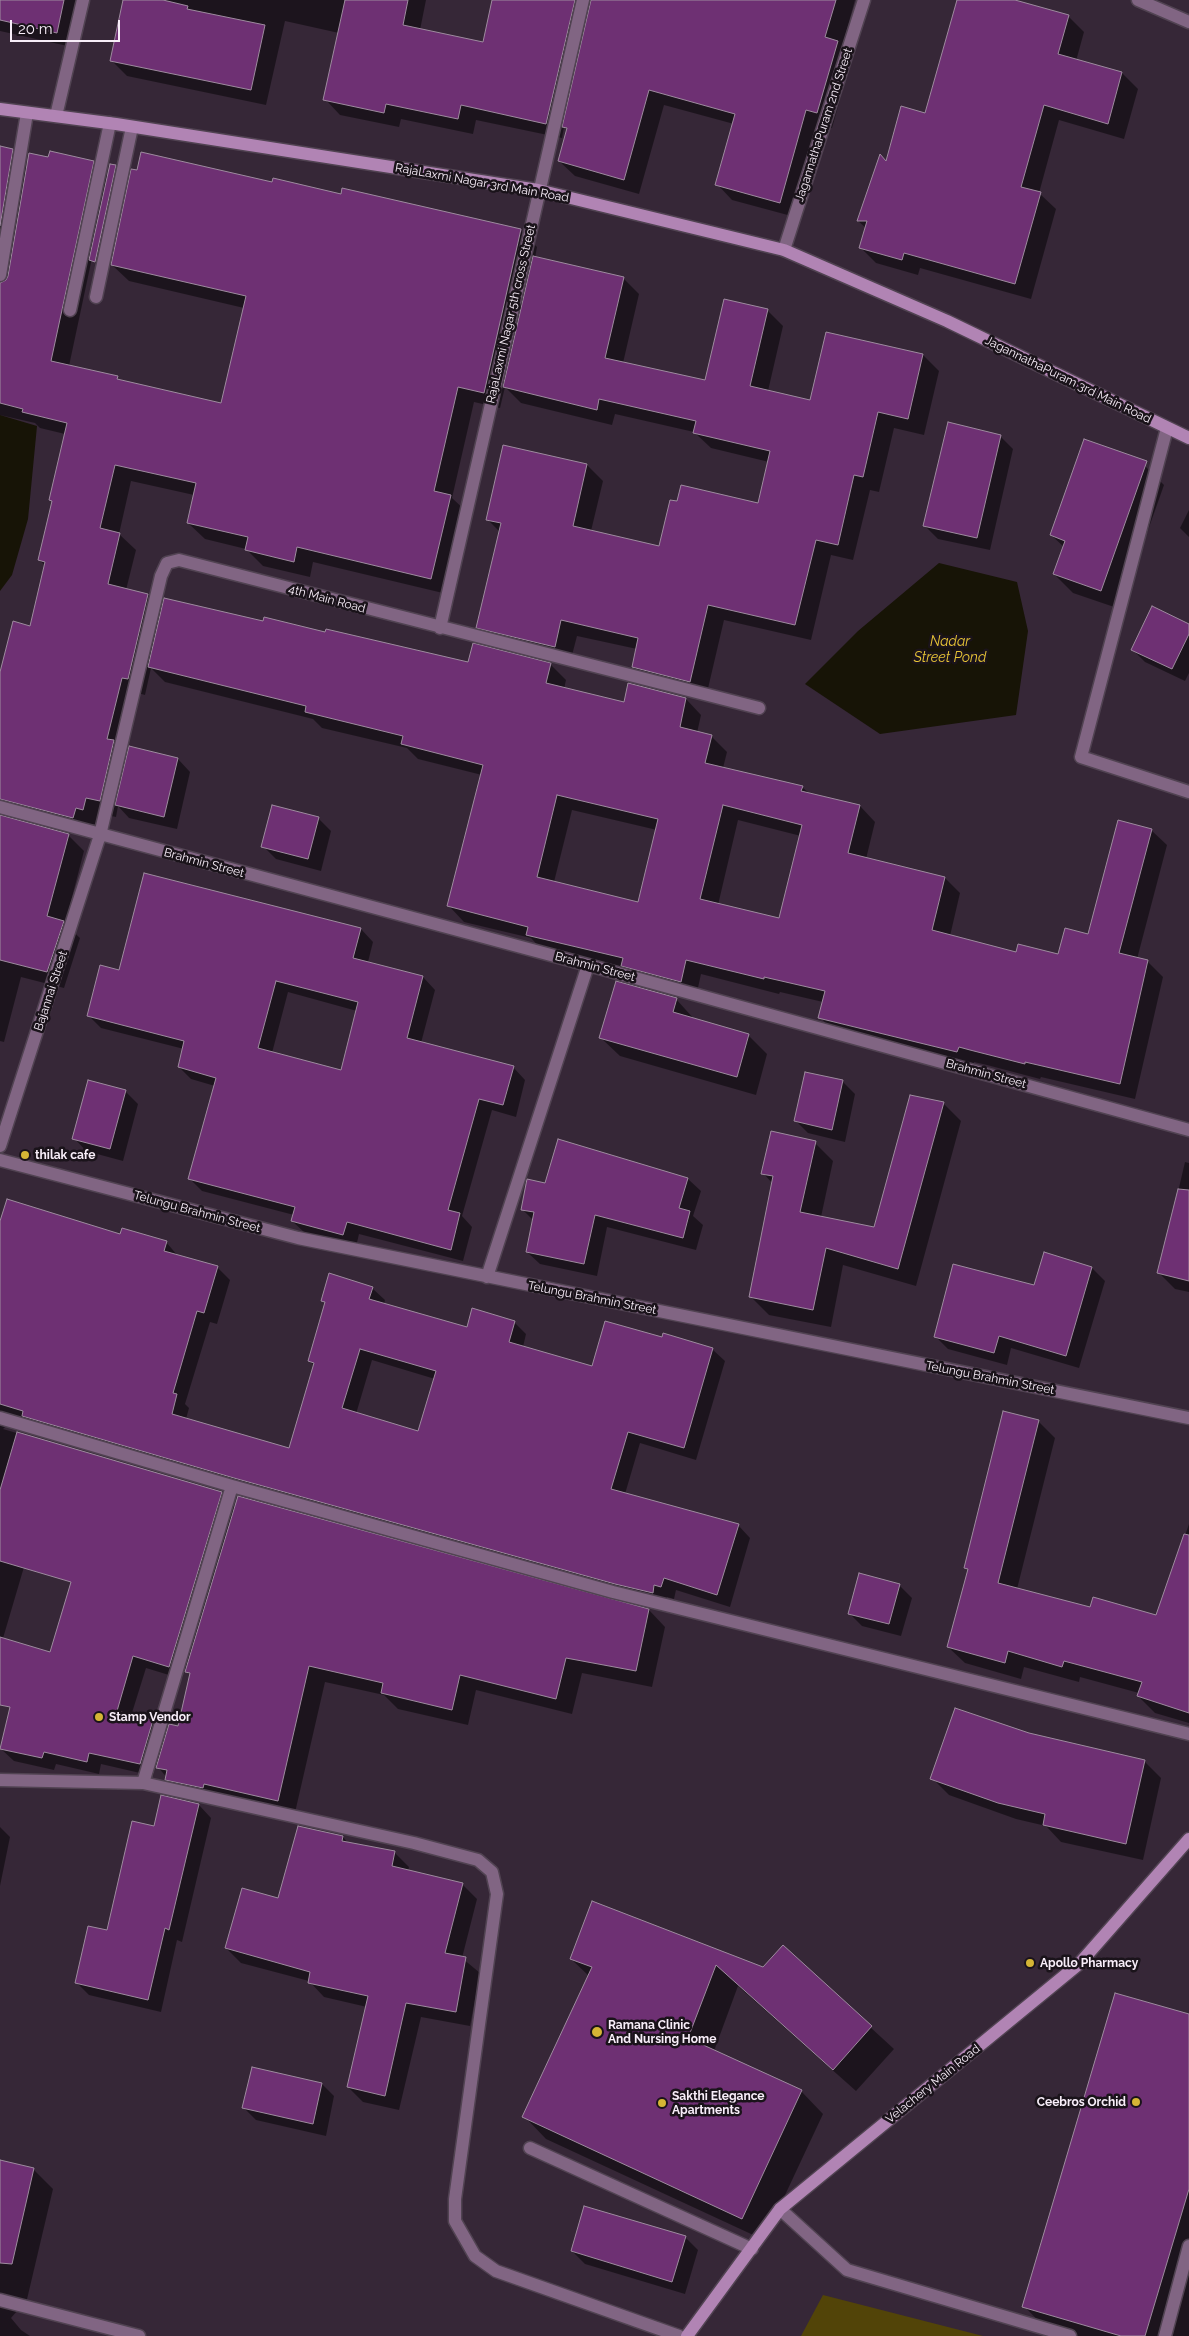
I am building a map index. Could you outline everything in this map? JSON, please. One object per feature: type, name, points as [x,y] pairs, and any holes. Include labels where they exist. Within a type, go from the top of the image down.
[{"type":"street","points":[[56,116],[83,0]]},
{"type":"street","name":"RajaLaxmi Nagar 5th cross Street","points":[[440,628],[538,190],[583,0]]},
{"type":"street","name":"JagannathaPuram 2nd Street","points":[[784,250],[864,0]]},
{"type":"street","points":[[1138,0],[1189,22]]},
{"type":"street","name":"RajaLaxmi Nagar 3rd Main Road","points":[[0,109],[110,123],[538,190],[784,250],[947,321]]},
{"type":"street","points":[[0,275],[27,112]]},
{"type":"street","points":[[70,310],[110,123]]},
{"type":"street","points":[[96,297],[132,127]]},
{"type":"street","name":"JagannathaPuram 3rd Main Road","points":[[947,321],[1189,438]]},
{"type":"street","points":[[1167,428],[1081,756],[1189,792]]},
{"type":"street","name":"4th Main Road","points":[[100,835],[161,576],[167,563],[179,560],[759,708]]},
{"type":"street","name":"Brahmin Street","points":[[0,808],[588,965],[1189,1130]]},
{"type":"street","name":"Bajannai Street","points":[[0,1146],[100,835]]},
{"type":"street","points":[[487,1277],[588,965]]},
{"type":"street","name":"Telungu Brahmin Street","points":[[0,1160],[298,1238],[1189,1418]]},
{"type":"street","points":[[0,1418],[232,1486],[613,1592],[1189,1734]]},
{"type":"street","points":[[143,1784],[232,1486]]},
{"type":"street","points":[[0,1780],[143,1784],[459,1854],[478,1860],[492,1872],[497,1894],[455,2199],[455,2220],[475,2256],[496,2271],[679,2336]]},
{"type":"street","name":"Velachery Main Road","points":[[687,2336],[780,2209],[1080,1962],[1189,1839]]},
{"type":"street","points":[[530,2148],[752,2249]]},
{"type":"street","points":[[780,2209],[847,2270],[1070,2336]]},
{"type":"street","points":[[1165,2336],[1189,2246]]},
{"type":"street","points":[[0,2300],[139,2336]]},
{"type":"shaded area","points":[[823,2295],[983,2336],[801,2336]]},
{"type":"water","points":[[0,415],[37,426],[28,519],[12,575],[0,591]]},
{"type":"water","name":"Nadar Street Pond","points":[[939,563],[1017,582],[1028,631],[1016,715],[880,734],[805,684],[858,631]]},
{"type":"building","points":[[0,0],[64,0],[57,33],[0,20]]},
{"type":"building","points":[[123,0],[163,0],[188,6],[187,9],[265,25],[251,90],[110,61]]},
{"type":"building","points":[[345,0],[408,0],[403,25],[483,42],[492,0],[575,0],[546,124],[461,105],[458,119],[386,104],[384,113],[323,100]]},
{"type":"building","points":[[591,0],[836,0],[825,37],[838,41],[817,113],[806,110],[780,203],[715,185],[735,114],[649,90],[624,180],[558,161],[567,128],[562,127]]},
{"type":"building","points":[[957,0],[1015,0],[1069,15],[1058,54],[1122,72],[1108,124],[1044,105],[1021,187],[1041,192],[1015,284],[904,253],[902,260],[859,248],[867,221],[857,221],[880,154],[886,161],[901,106],[925,113]]},
{"type":"building","points":[[0,146],[13,149],[0,226]]},
{"type":"building","points":[[50,151],[94,161],[51,361],[118,376],[117,379],[221,403],[246,296],[111,265],[131,169],[137,170],[141,152],[272,182],[273,178],[341,194],[342,188],[521,229],[484,393],[458,387],[434,491],[451,495],[431,579],[297,547],[294,562],[245,550],[248,537],[187,523],[196,483],[115,465],[100,528],[120,533],[108,584],[148,594],[128,679],[122,678],[107,739],[114,740],[100,801],[86,798],[83,810],[76,808],[73,818],[0,799],[0,672],[13,621],[30,626],[45,562],[38,560],[52,501],[49,500],[67,423],[22,412],[23,409],[0,403],[0,283],[6,280],[8,276],[29,153],[48,157]]},
{"type":"building","points":[[110,164],[116,165],[95,262],[89,260]]},
{"type":"building","points":[[533,256],[624,277],[605,358],[705,380],[724,299],[768,309],[750,386],[810,400],[826,332],[923,354],[908,419],[878,412],[863,477],[854,475],[838,545],[816,540],[795,625],[708,605],[690,682],[632,667],[638,638],[561,620],[555,647],[476,628],[501,523],[486,520],[503,445],[587,464],[573,526],[659,546],[670,500],[677,501],[681,485],[758,503],[770,451],[693,433],[696,421],[599,399],[597,410],[503,387]]},
{"type":"building","points":[[948,422],[1001,435],[977,538],[923,526]]},
{"type":"building","points":[[1084,439],[1147,461],[1101,591],[1053,574],[1065,541],[1050,535]]},
{"type":"building","points":[[164,598],[263,621],[264,617],[325,632],[326,629],[468,662],[473,643],[551,663],[546,683],[624,702],[628,683],[686,698],[680,727],[712,735],[705,763],[803,786],[801,791],[860,805],[848,853],[945,877],[932,930],[1016,952],[1018,944],[1058,954],[1065,928],[1088,934],[1118,820],[1152,829],[1119,953],[1148,960],[1120,1084],[1025,1062],[1025,1064],[959,1047],[957,1052],[818,1018],[825,991],[764,977],[764,979],[686,960],[681,982],[621,966],[623,958],[526,935],[528,927],[447,906],[483,765],[401,744],[403,736],[305,712],[306,706],[148,667]],"holes":[[[557,795],[658,819],[638,902],[537,877]],[[723,805],[802,825],[779,918],[700,899]]]},
{"type":"building","points":[[1152,606],[1189,624],[1189,634],[1172,669],[1131,650]]},
{"type":"building","points":[[129,746],[178,758],[164,817],[115,805]]},
{"type":"building","points":[[272,805],[319,817],[308,859],[261,847]]},
{"type":"building","points":[[0,815],[69,834],[47,916],[64,921],[47,972],[0,960]]},
{"type":"building","points":[[144,873],[361,928],[353,958],[423,976],[407,1038],[514,1066],[503,1105],[479,1099],[448,1210],[460,1213],[451,1250],[347,1222],[343,1235],[291,1221],[295,1207],[188,1179],[216,1078],[178,1067],[184,1041],[87,1016],[100,965],[119,970]],"holes":[[[276,981],[358,1002],[341,1070],[258,1048]]]},
{"type":"building","points":[[616,981],[677,998],[673,1012],[749,1034],[737,1077],[599,1038]]},
{"type":"building","points":[[805,1072],[843,1080],[832,1130],[794,1121]]},
{"type":"building","points":[[88,1080],[126,1090],[110,1149],[72,1139]]},
{"type":"building","points":[[910,1095],[944,1102],[898,1269],[826,1248],[813,1310],[749,1297],[773,1176],[761,1174],[771,1131],[816,1141],[800,1212],[874,1227]]},
{"type":"building","points":[[558,1139],[688,1178],[679,1208],[690,1211],[683,1238],[595,1215],[584,1264],[526,1252],[534,1212],[521,1210],[527,1179],[545,1183]]},
{"type":"building","points":[[1178,1189],[1189,1190],[1189,1281],[1157,1273]]},
{"type":"building","points":[[7,1199],[120,1234],[122,1228],[167,1241],[164,1251],[218,1266],[204,1313],[197,1311],[173,1393],[177,1394],[172,1414],[289,1448],[314,1363],[308,1361],[325,1302],[321,1301],[329,1273],[373,1287],[369,1299],[467,1327],[472,1308],[515,1321],[509,1342],[592,1366],[605,1321],[662,1337],[663,1333],[713,1348],[684,1448],[628,1432],[611,1489],[739,1524],[717,1595],[664,1578],[661,1587],[654,1585],[653,1593],[615,1584],[234,1478],[22,1416],[23,1411],[0,1404],[0,1221]],"holes":[[[360,1349],[436,1371],[418,1431],[342,1408]]]},
{"type":"building","points":[[1044,1252],[1092,1267],[1066,1356],[999,1336],[994,1353],[934,1337],[953,1264],[1034,1285]]},
{"type":"building","points":[[1003,1411],[1039,1420],[998,1583],[1090,1607],[1093,1597],[1156,1615],[1184,1534],[1189,1535],[1189,1713],[1137,1696],[1142,1682],[1064,1661],[1062,1667],[1008,1651],[1005,1663],[947,1647],[968,1569],[964,1568]]},
{"type":"building","points":[[17,1432],[222,1492],[169,1667],[133,1656],[117,1711],[153,1720],[140,1764],[89,1753],[87,1762],[44,1752],[42,1758],[0,1749],[10,1707],[0,1705],[0,1637],[50,1652],[71,1582],[0,1561],[0,1490]]},
{"type":"building","points":[[238,1496],[649,1609],[636,1671],[566,1658],[556,1699],[460,1675],[452,1710],[381,1693],[383,1683],[309,1666],[278,1801],[204,1784],[203,1788],[165,1780],[167,1770],[156,1768],[169,1724],[178,1726],[190,1673],[185,1672]]},
{"type":"building","points":[[859,1573],[900,1584],[889,1624],[848,1614]]},
{"type":"building","points":[[955,1708],[1029,1733],[1145,1760],[1126,1844],[1043,1825],[1045,1814],[998,1803],[930,1779]]},
{"type":"building","points":[[161,1795],[199,1804],[169,1930],[165,1928],[148,2000],[75,1983],[88,1926],[107,1930],[132,1821],[154,1826]]},
{"type":"building","points":[[298,1826],[343,1836],[342,1841],[395,1851],[392,1866],[463,1883],[445,1953],[466,1957],[456,2012],[406,2003],[385,2096],[347,2087],[368,1996],[308,1983],[310,1972],[225,1948],[242,1888],[278,1898]]},
{"type":"building","name":"Sakthi Elegance Apartments","points":[[592,1901],[763,1967],[783,1945],[872,2026],[833,2070],[716,1965],[688,2038],[802,2090],[742,2219],[522,2117],[592,1967],[570,1959]]},
{"type":"building","name":"Ceebros Orchid","points":[[1115,1993],[1189,2014],[1189,2189],[1145,2336],[1121,2336],[1022,2307]]},
{"type":"building","points":[[252,2067],[322,2083],[313,2124],[242,2108]]},
{"type":"building","points":[[0,2160],[34,2168],[12,2264],[0,2263]]},
{"type":"building","points":[[584,2206],[686,2236],[672,2282],[571,2251]]},
{"type":"place","name":"thilak cafe","points":[[25,1155]]},
{"type":"place","name":"Stamp Vendor","points":[[99,1717]]},
{"type":"place","name":"Apollo Pharmacy","points":[[1030,1963]]},
{"type":"place","name":"Ramana Clinic And Nursing Home","points":[[597,2032]]},
{"type":"place","name":"Ceebros Orchid","points":[[1136,2102]]},
{"type":"place","name":"Sakthi Elegance Apartments","points":[[662,2103]]}]
